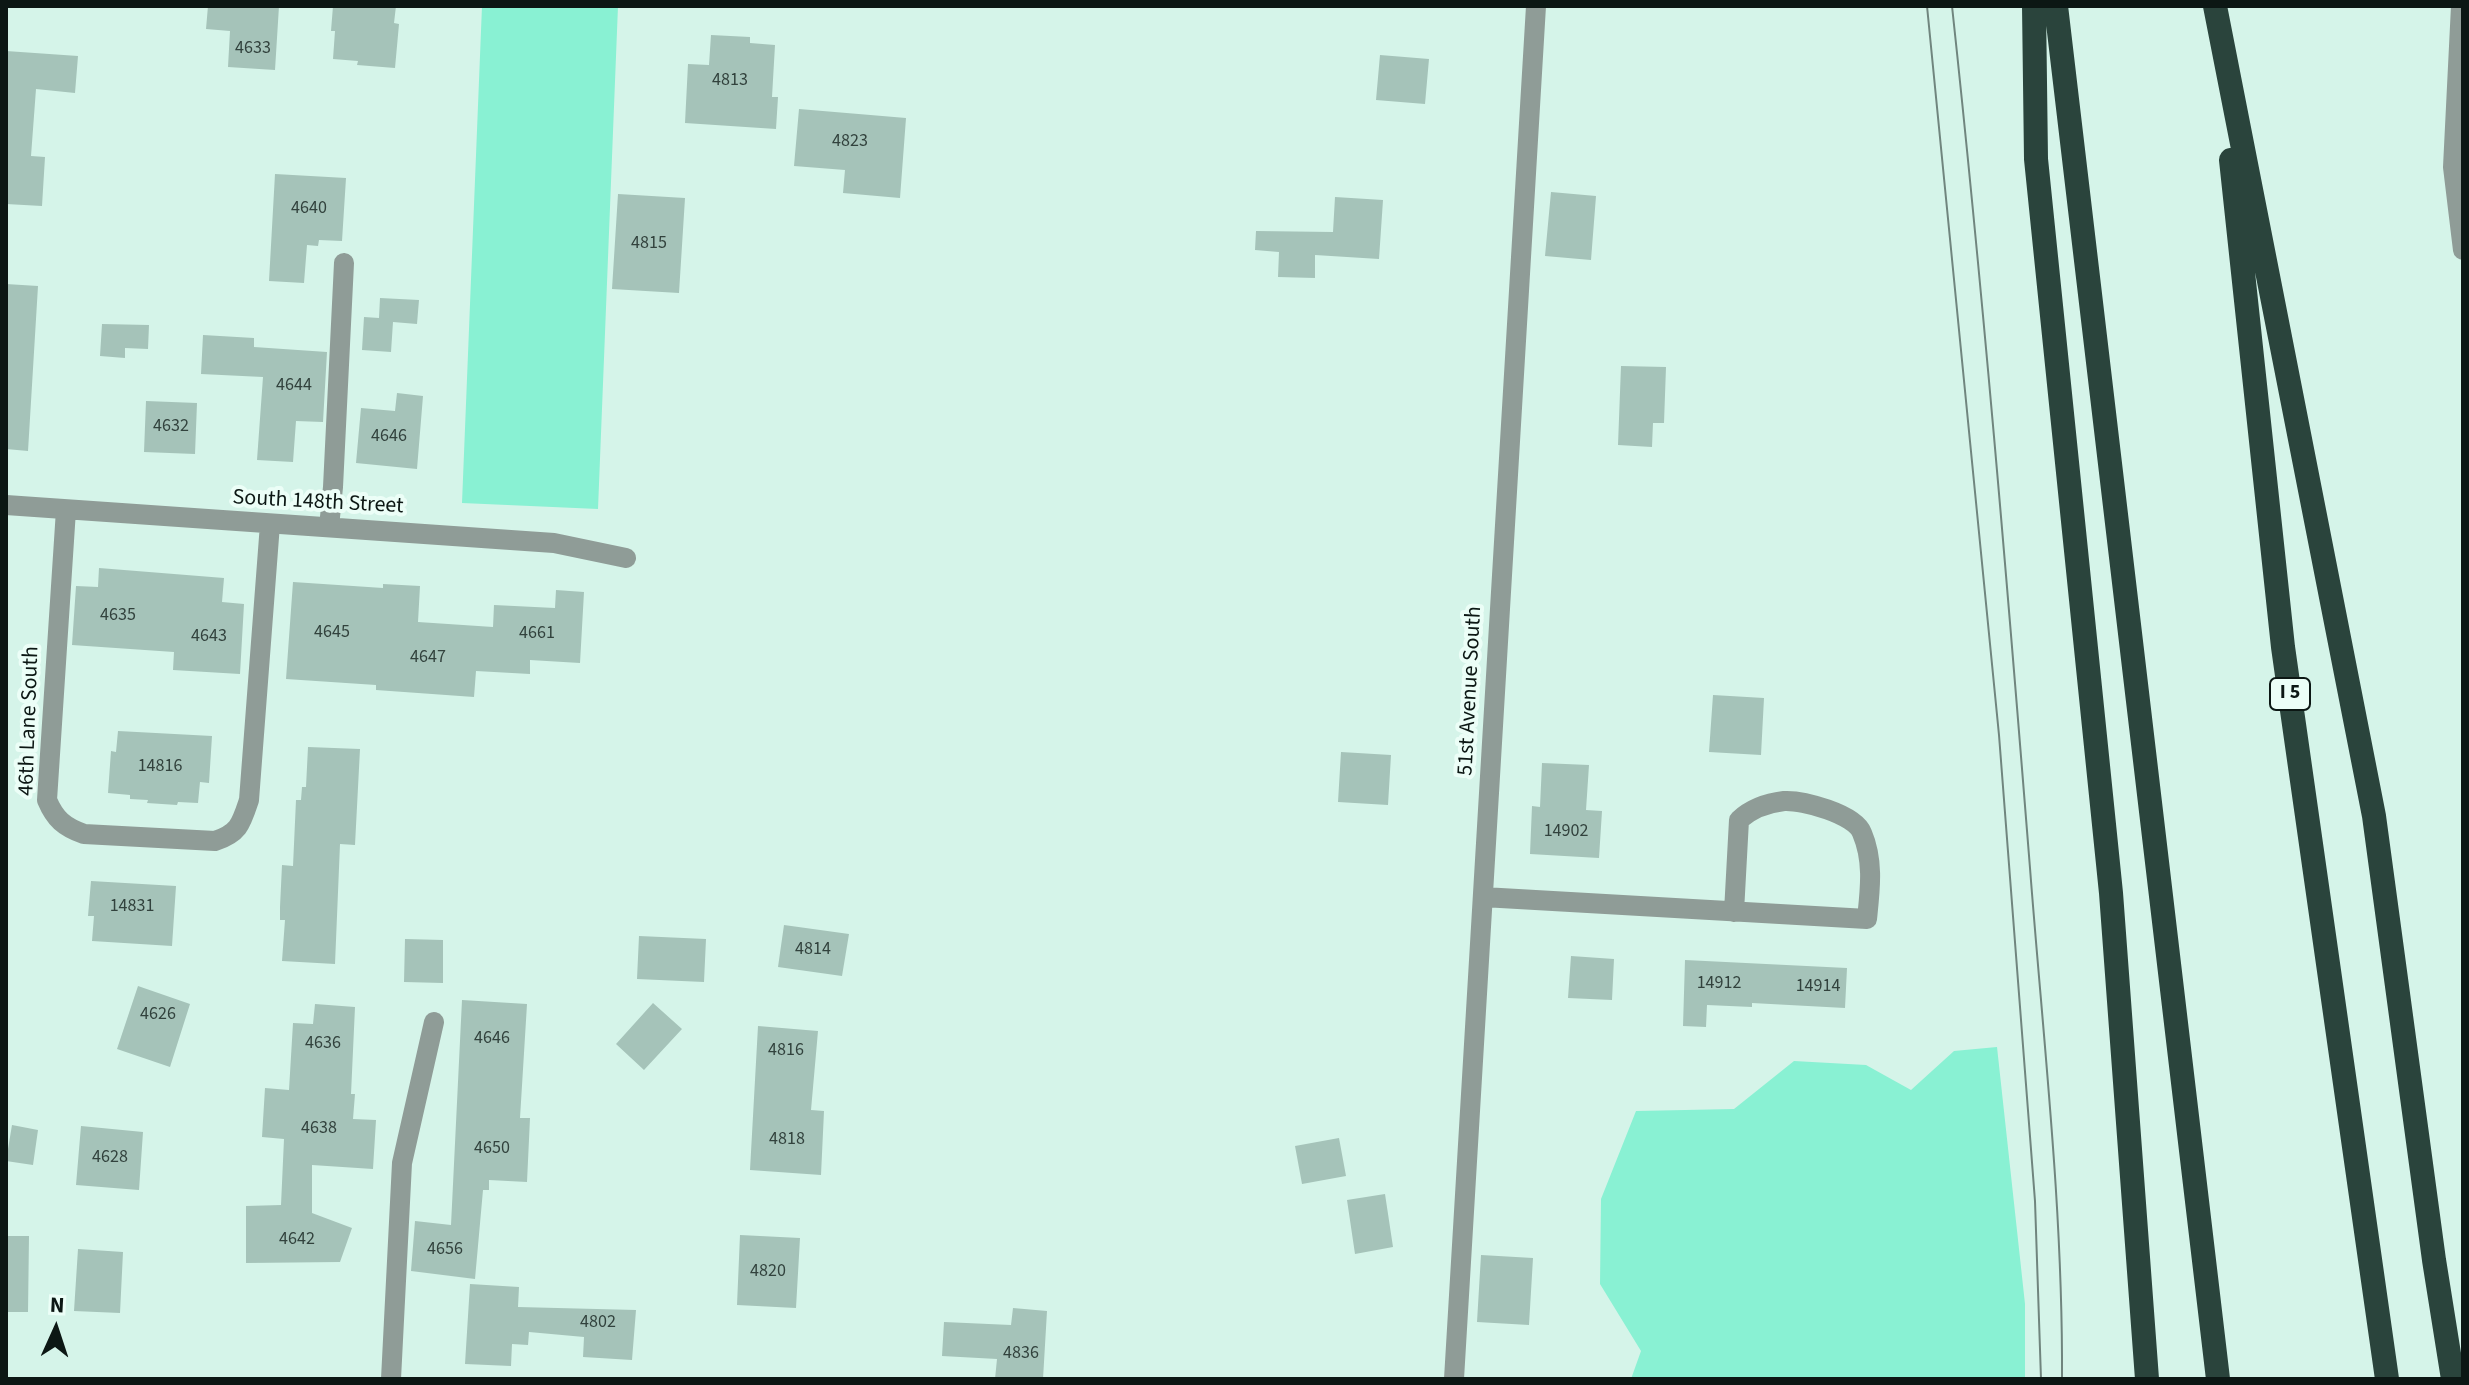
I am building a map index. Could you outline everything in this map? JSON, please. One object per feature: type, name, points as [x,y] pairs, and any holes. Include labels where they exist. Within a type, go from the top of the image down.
[{"type":"highway","points":[[2034,6],[2036,159],[2111,893],[2147,1379]]},
{"type":"highway","points":[[2056,6],[2218,1379]]},
{"type":"highway","points":[[2214,6],[2374,816],[2453,1379]]},
{"type":"highway","name":"I 5","points":[[2214,6],[2283,647],[2387,1379]]},
{"type":"street","name":"51st Avenue South","points":[[1454,1379],[1536,6]]},
{"type":"street","points":[[2461,6],[2453,167],[2463,250]]},
{"type":"street","points":[[329,527],[344,263]]},
{"type":"street","name":"South 148th Street","points":[[6,505],[554,543],[626,558]]},
{"type":"street","name":"46th Lane South","points":[[66,510],[47,800],[55,818],[70,830],[84,834],[215,841],[233,835],[249,800],[270,524]]},
{"type":"street","points":[[1483,897],[1734,912],[1867,919],[1871,872],[1862,830],[1841,813],[1786,801],[1751,809],[1739,820],[1734,912]]},
{"type":"street","points":[[391,1379],[402,1163],[434,1022]]},
{"type":"green space","points":[[482,6],[618,6],[598,509],[462,503]]},
{"type":"green space","points":[[1997,1047],[2025,1304],[2025,1379],[1631,1379],[1641,1351],[1600,1284],[1601,1199],[1636,1111],[1734,1109],[1794,1061],[1866,1065],[1911,1090],[1954,1051]]},
{"type":"building","points":[[208,6],[279,6],[275,70],[228,67],[230,31],[206,29]]},
{"type":"building","points":[[333,6],[396,6],[394,23],[399,24],[395,68],[357,65],[358,61],[333,59]]},
{"type":"building","points":[[711,35],[750,37],[750,43],[775,45],[772,97],[778,97],[776,129],[685,123],[688,64],[709,65]]},
{"type":"building","points":[[6,51],[78,56],[75,93],[36,89],[31,156],[45,157],[42,206],[6,204]]},
{"type":"building","points":[[1380,55],[1429,59],[1425,104],[1376,100]]},
{"type":"building","points":[[799,109],[906,118],[900,198],[843,193],[845,170],[794,166]]},
{"type":"building","points":[[275,174],[346,178],[342,241],[319,240],[318,246],[307,245],[304,283],[269,281]]},
{"type":"building","points":[[1551,192],[1596,196],[1591,260],[1545,256]]},
{"type":"building","points":[[618,194],[685,198],[679,293],[612,289]]},
{"type":"building","points":[[1335,197],[1383,200],[1379,259],[1315,255],[1315,278],[1278,277],[1279,252],[1255,250],[1256,231],[1333,232]]},
{"type":"building","points":[[6,284],[38,286],[28,451],[6,449]]},
{"type":"building","points":[[380,298],[419,300],[417,324],[393,322],[391,352],[362,350],[364,317],[379,318]]},
{"type":"building","points":[[102,324],[149,325],[148,349],[125,348],[125,358],[100,356]]},
{"type":"building","points":[[203,335],[254,338],[254,347],[327,352],[323,422],[296,421],[293,462],[257,460],[263,377],[201,374]]},
{"type":"building","points":[[1621,366],[1666,367],[1664,423],[1653,423],[1652,447],[1618,445]]},
{"type":"building","points":[[397,393],[423,396],[417,469],[356,463],[361,408],[395,411]]},
{"type":"building","points":[[146,401],[197,403],[195,454],[144,452]]},
{"type":"building","points":[[99,568],[224,578],[222,602],[244,604],[240,674],[173,670],[174,652],[72,645],[76,586],[98,587]]},
{"type":"building","points":[[293,582],[383,588],[383,584],[420,586],[418,622],[493,627],[494,605],[555,608],[556,590],[584,592],[580,663],[530,660],[530,674],[476,671],[474,697],[376,690],[376,685],[286,679]]},
{"type":"building","points":[[1713,695],[1764,698],[1761,755],[1709,752]]},
{"type":"building","points":[[118,731],[212,736],[209,783],[200,782],[198,803],[147,803],[148,800],[130,799],[130,795],[108,793],[111,751],[116,752]]},
{"type":"building","points":[[308,747],[360,749],[355,845],[340,844],[335,964],[282,961],[285,920],[280,920],[282,865],[293,866],[296,800],[301,800],[302,787],[306,787]]},
{"type":"building","points":[[1341,752],[1391,755],[1388,805],[1338,802]]},
{"type":"building","points":[[1542,763],[1589,765],[1586,810],[1602,811],[1599,858],[1530,854],[1532,806],[1540,807]]},
{"type":"building","points":[[91,881],[176,886],[172,946],[92,941],[94,916],[88,916]]},
{"type":"building","points":[[784,925],[849,934],[842,976],[778,967]]},
{"type":"building","points":[[639,936],[706,939],[704,982],[637,979]]},
{"type":"building","points":[[405,939],[443,940],[443,983],[404,982]]},
{"type":"building","points":[[1571,956],[1614,959],[1612,1000],[1568,998]]},
{"type":"building","points":[[1685,960],[1847,968],[1845,1008],[1752,1003],[1752,1007],[1707,1005],[1706,1027],[1683,1026]]},
{"type":"building","points":[[138,986],[190,1004],[170,1067],[117,1049]]},
{"type":"building","points":[[462,1000],[527,1004],[520,1118],[530,1118],[527,1182],[489,1180],[489,1190],[483,1190],[475,1279],[411,1271],[415,1221],[451,1225]]},
{"type":"building","points":[[653,1003],[682,1029],[644,1070],[616,1044]]},
{"type":"building","points":[[315,1004],[355,1007],[351,1094],[355,1094],[353,1119],[376,1120],[373,1169],[312,1165],[312,1213],[352,1228],[340,1262],[246,1263],[246,1206],[281,1205],[284,1139],[262,1137],[265,1088],[289,1090],[293,1023],[313,1024]]},
{"type":"building","points":[[758,1026],[818,1031],[811,1110],[824,1111],[821,1175],[750,1170]]},
{"type":"building","points":[[12,1125],[38,1130],[33,1165],[6,1161]]},
{"type":"building","points":[[81,1126],[143,1132],[139,1190],[76,1185]]},
{"type":"building","points":[[1339,1138],[1346,1176],[1302,1184],[1295,1146]]},
{"type":"building","points":[[1385,1194],[1393,1247],[1355,1254],[1347,1200]]},
{"type":"building","points":[[740,1235],[800,1238],[796,1308],[737,1305]]},
{"type":"building","points":[[6,1236],[29,1236],[28,1312],[6,1312]]},
{"type":"building","points":[[78,1249],[123,1252],[120,1313],[74,1311]]},
{"type":"building","points":[[1481,1255],[1533,1258],[1529,1325],[1477,1322]]},
{"type":"building","points":[[470,1284],[519,1287],[518,1307],[636,1310],[632,1360],[583,1357],[584,1337],[529,1332],[528,1345],[512,1344],[511,1366],[465,1364]]},
{"type":"building","points":[[1013,1308],[1047,1311],[1043,1379],[995,1379],[997,1359],[942,1356],[944,1322],[1011,1325]]},
{"type":"tram line","points":[[1927,6],[1999,735],[2035,1201],[2041,1379]]},
{"type":"tram line","points":[[1952,6],[1994,437],[2051,1123],[2059,1251],[2062,1379]]}]
